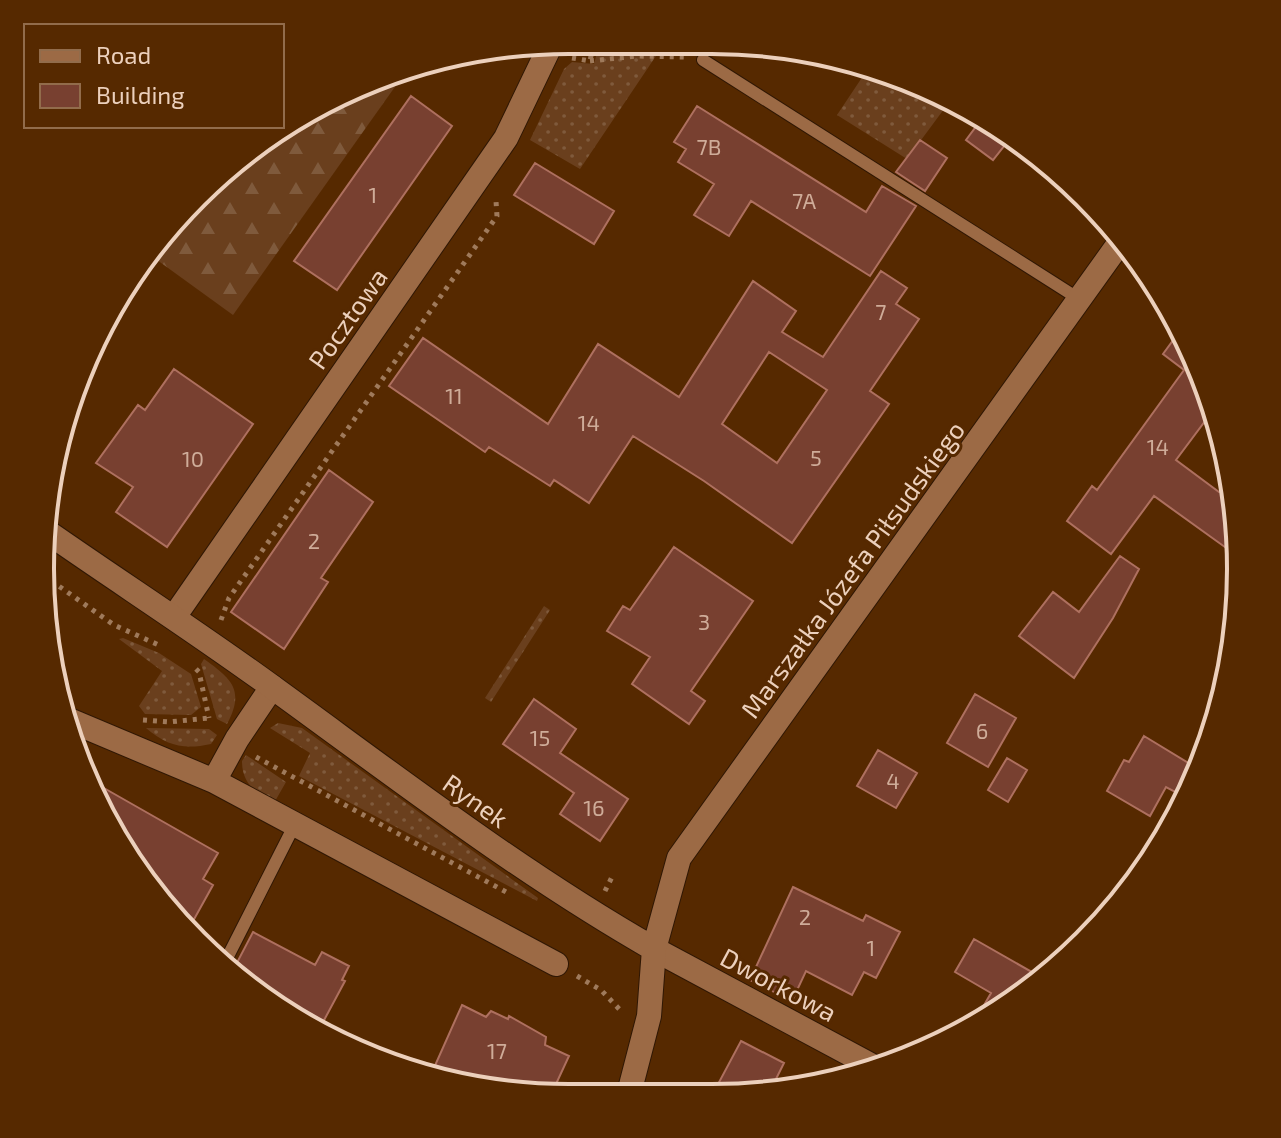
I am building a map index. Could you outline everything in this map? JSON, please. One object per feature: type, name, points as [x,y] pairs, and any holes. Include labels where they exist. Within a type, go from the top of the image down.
[{"type":"street","name":"Pocztowa","points":[[174,617],[506,138],[546,55]]},
{"type":"street","name":"Marszałka Józefa Piłsudskiego","points":[[631,1084],[649,1016],[654,949],[679,858],[1116,249]]},
{"type":"street","name":"Rynek","points":[[55,537],[174,617],[474,833],[594,915],[654,949]]},
{"type":"street","points":[[214,781],[237,739],[272,687]]},
{"type":"street","points":[[78,724],[214,781],[560,967]]},
{"type":"street","name":"Dworkowa","points":[[654,949],[863,1061]]},
{"type":"lane","points":[[703,60],[1079,299]]},
{"type":"lane","points":[[228,955],[294,826]]},
{"type":"path","points":[[590,61],[637,56],[677,56],[703,60]]},
{"type":"path","points":[[495,189],[497,216],[229,598],[222,618],[189,662],[199,672],[209,718],[255,756],[514,896]]},
{"type":"path","points":[[54,583],[114,625],[164,647]]},
{"type":"path","points":[[140,719],[169,722],[209,718]]},
{"type":"path","points":[[594,915],[612,877]]},
{"type":"path","points":[[560,967],[601,990],[623,1013]]},
{"type":"green space","points":[[597,54],[657,54],[580,169],[530,140],[564,69],[572,62],[594,64]]},
{"type":"green space","points":[[862,77],[944,109],[907,159],[837,115]]},
{"type":"green space","points":[[398,83],[233,315],[157,260],[160,255],[205,205],[255,160],[311,123]]},
{"type":"green space","points":[[544,606],[550,610],[491,702],[485,698]]},
{"type":"green space","points":[[119,639],[159,653],[191,674],[201,707],[191,715],[145,714],[139,706],[162,671]]},
{"type":"green space","points":[[204,659],[233,686],[235,702],[227,724],[217,719],[201,664]]},
{"type":"green space","points":[[278,723],[302,728],[538,898],[537,901],[299,776],[310,753],[270,728]]},
{"type":"green space","points":[[146,728],[209,729],[217,735],[211,744],[192,747],[169,743]]},
{"type":"green space","points":[[246,755],[286,782],[274,803],[247,782],[242,761]]},
{"type":"building","points":[[411,96],[452,126],[337,290],[294,261]]},
{"type":"building","points":[[697,106],[866,212],[882,186],[916,206],[870,276],[751,201],[729,236],[694,215],[714,184],[678,162],[686,149],[674,142]]},
{"type":"building","points":[[976,127],[1005,145],[993,160],[966,140]]},
{"type":"building","points":[[920,140],[947,158],[925,191],[896,172]]},
{"type":"building","points":[[535,163],[614,211],[594,244],[514,195]]},
{"type":"building","points":[[881,271],[907,288],[896,304],[919,319],[870,391],[889,404],[792,543],[633,436],[589,503],[554,480],[550,486],[489,447],[485,452],[389,386],[423,338],[548,424],[598,344],[679,397],[753,281],[796,311],[782,332],[823,357]],"holes":[[[769,352],[827,390],[777,463],[722,424]]]},
{"type":"building","points":[[1173,340],[1205,421],[1176,460],[1221,492],[1226,548],[1154,496],[1111,554],[1067,521],[1092,486],[1097,490],[1184,370],[1163,354]]},
{"type":"building","points":[[174,369],[253,424],[167,547],[116,512],[133,487],[96,463],[138,405],[145,410]]},
{"type":"building","points":[[329,470],[373,502],[321,578],[328,582],[284,649],[231,612]]},
{"type":"building","points":[[674,547],[753,601],[691,691],[705,701],[689,724],[632,684],[650,657],[607,631],[623,606],[630,610]]},
{"type":"building","points":[[1120,556],[1139,569],[1113,618],[1074,678],[1019,636],[1053,592],[1079,612]]},
{"type":"building","points":[[975,694],[1016,718],[988,767],[947,743]]},
{"type":"building","points":[[534,699],[576,729],[560,753],[628,799],[600,841],[560,814],[574,793],[503,744]]},
{"type":"building","points":[[1144,736],[1189,763],[1176,792],[1166,787],[1150,816],[1107,791],[1124,760],[1129,762]]},
{"type":"building","points":[[878,750],[917,773],[896,808],[857,786]]},
{"type":"building","points":[[1007,758],[1027,770],[1008,802],[988,790]]},
{"type":"building","points":[[103,787],[218,853],[203,879],[213,885],[193,921],[160,883],[123,826]]},
{"type":"building","points":[[793,887],[863,921],[866,915],[900,932],[876,978],[864,972],[852,995],[806,971],[792,1001],[750,980]]},
{"type":"building","points":[[253,932],[315,965],[322,952],[349,966],[342,980],[345,981],[323,1022],[255,978],[237,963]]},
{"type":"building","points":[[974,939],[1033,972],[983,1006],[991,993],[955,972]]},
{"type":"building","points":[[462,1005],[486,1017],[491,1011],[508,1019],[509,1016],[546,1037],[545,1045],[569,1056],[556,1084],[502,1080],[435,1066]]},
{"type":"building","points":[[741,1041],[784,1063],[775,1080],[718,1084]]}]
